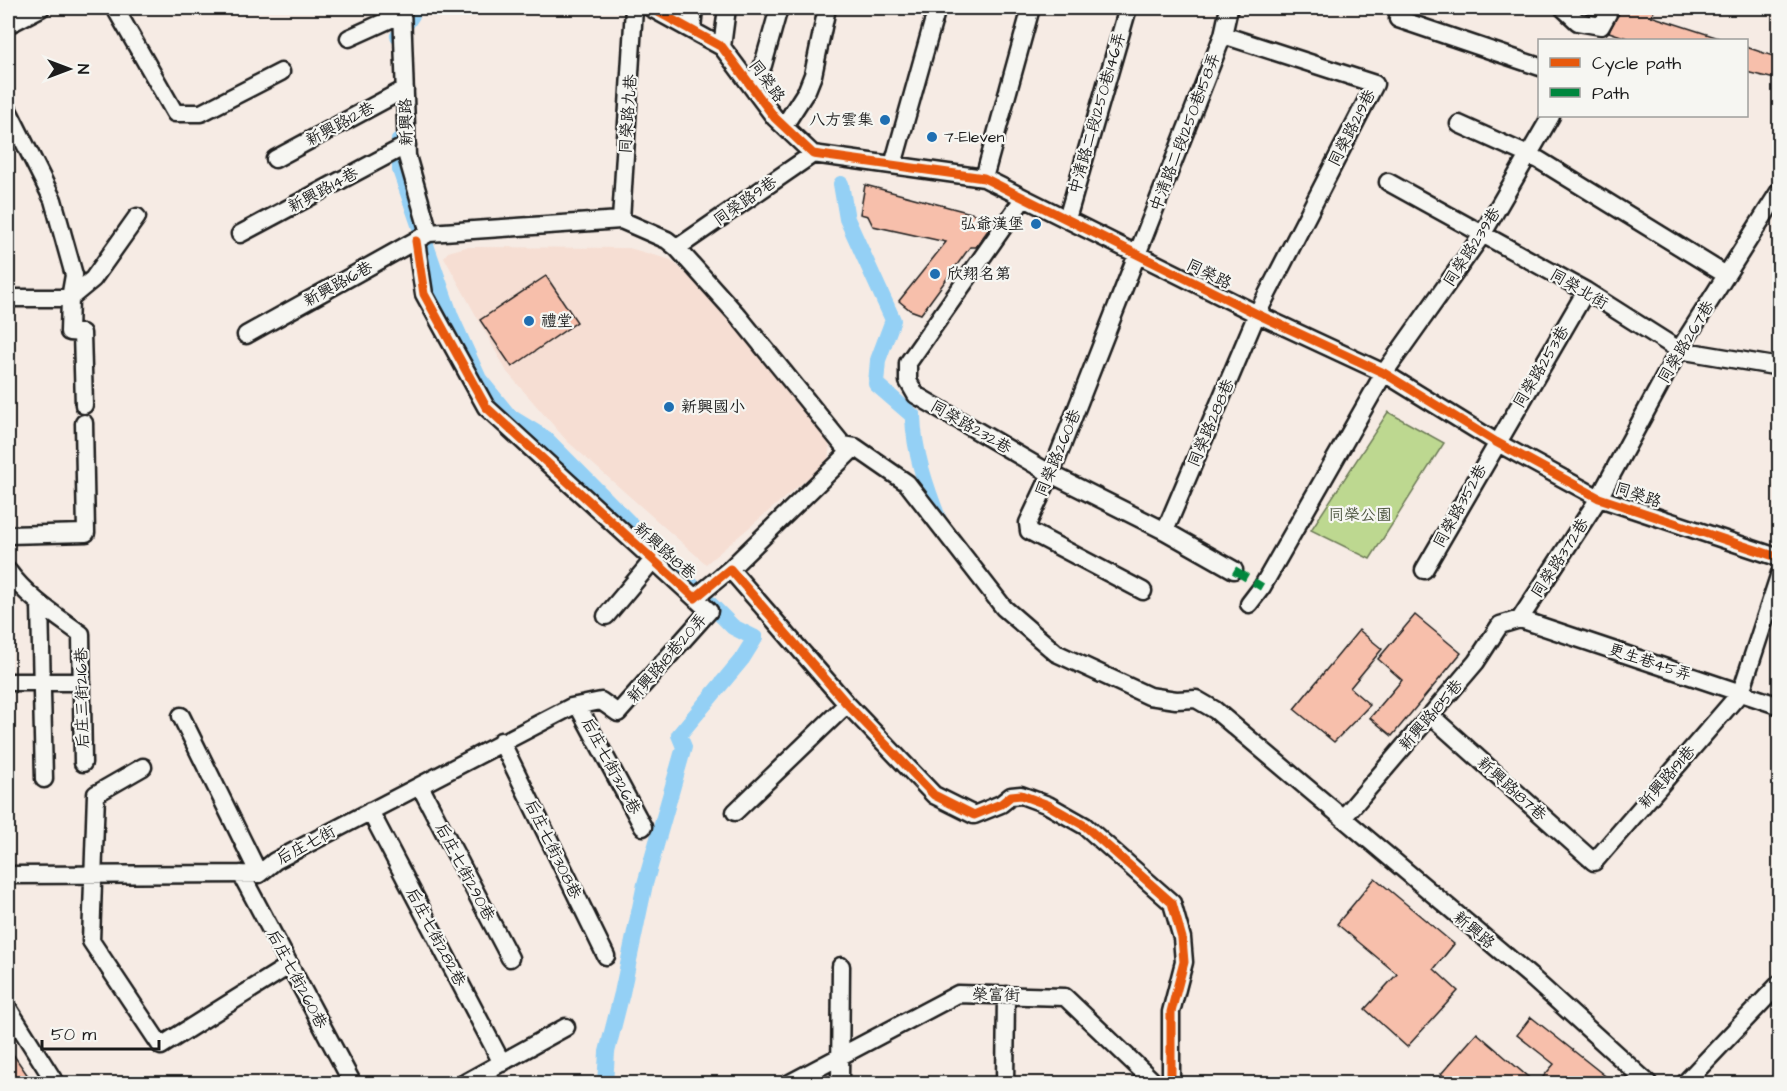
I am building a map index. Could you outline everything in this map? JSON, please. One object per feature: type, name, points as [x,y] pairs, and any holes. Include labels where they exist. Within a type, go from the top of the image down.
[{"type":"street","points":[[8,25],[41,8]]},
{"type":"street","points":[[115,8],[175,113],[201,113],[281,72]]},
{"type":"street","name":"同榮路九巷","points":[[621,220],[634,8]]},
{"type":"street","name":"同榮路","points":[[651,8],[723,47],[775,118],[813,154],[984,178],[1257,314],[1384,373],[1496,442],[1599,498],[1779,558]]},
{"type":"street","points":[[692,29],[694,8]]},
{"type":"street","points":[[723,47],[727,8]]},
{"type":"street","points":[[752,85],[763,65],[779,8]]},
{"type":"street","points":[[784,126],[807,90],[813,75],[827,8]]},
{"type":"street","points":[[892,165],[937,8]]},
{"type":"street","points":[[984,178],[1031,8]]},
{"type":"street","name":"中清路二段1250巷146弄","points":[[1067,219],[1128,8]]},
{"type":"street","name":"中清路二段1250巷158弄","points":[[1137,255],[1223,35],[1230,8]]},
{"type":"street","points":[[1400,8],[1398,19],[1538,67]]},
{"type":"street","points":[[1563,8],[1578,22],[1597,33],[1611,8]]},
{"type":"street","points":[[349,38],[402,11]]},
{"type":"street","name":"新興路","points":[[402,11],[407,156],[423,237]]},
{"type":"street","name":"同榮路219巷","points":[[1223,35],[1375,84],[1257,314]]},
{"type":"street","name":"新興路12巷","points":[[275,159],[405,89]]},
{"type":"street","points":[[8,110],[53,200],[74,275],[70,298],[69,332],[82,333],[84,405]]},
{"type":"street","name":"同榮路239巷","points":[[1249,604],[1262,587],[1384,373],[1482,235],[1550,117]]},
{"type":"street","points":[[1459,124],[1528,155],[1726,275]]},
{"type":"street","name":"新興路14巷","points":[[240,234],[406,145]]},
{"type":"street","name":"同榮路9巷","points":[[676,248],[813,154]]},
{"type":"street","name":"同榮北街","points":[[1389,182],[1586,291],[1679,350],[1779,367]]},
{"type":"street","name":"同榮路267巷","points":[[1599,498],[1679,350],[1779,190]]},
{"type":"street","name":"同榮路232巷","points":[[1023,199],[908,363],[908,381],[916,395],[1051,474],[1165,531],[1234,570]]},
{"type":"street","points":[[8,298],[70,298],[93,279],[137,217]]},
{"type":"street","points":[[423,237],[621,220]]},
{"type":"street","name":"新興路","points":[[621,220],[667,240],[676,248],[739,317],[843,445],[855,447],[907,483],[1004,608],[1056,653],[1149,696],[1176,700],[1196,699],[1215,710],[1530,976],[1649,1083]]},
{"type":"street","name":"新興路16巷","points":[[246,335],[423,237]]},
{"type":"street","name":"新興路18巷","points":[[423,237],[424,294],[486,407],[695,598],[730,569],[855,447]]},
{"type":"street","name":"同榮路260巷","points":[[1137,255],[1051,474],[1028,523],[1029,531],[1143,591]]},
{"type":"street","name":"同榮路253巷","points":[[1496,442],[1586,291]]},
{"type":"street","name":"同榮路288巷","points":[[1165,531],[1257,314]]},
{"type":"street","points":[[8,535],[86,533],[84,423]]},
{"type":"street","name":"同榮路352巷","points":[[1424,570],[1496,442]]},
{"type":"street","name":"同榮路372巷","points":[[1520,619],[1599,498]]},
{"type":"street","points":[[606,616],[653,560]]},
{"type":"street","points":[[730,569],[847,704],[934,795],[974,815],[1001,804],[1011,796],[1021,795],[1048,805],[1085,826],[1172,903],[1182,938],[1184,962],[1171,1012],[1171,1083]]},
{"type":"street","points":[[8,571],[17,584],[40,604],[44,779]]},
{"type":"street","points":[[1741,692],[1779,573]]},
{"type":"street","name":"新興路18巷20弄","points":[[578,706],[601,701],[618,713],[709,611],[695,598]]},
{"type":"street","name":"后庄三街216巷","points":[[40,604],[81,634],[83,763]]},
{"type":"street","name":"更生巷45弄","points":[[1520,619],[1779,706]]},
{"type":"street","name":"新興路185巷","points":[[1343,818],[1476,662],[1500,625],[1520,619]]},
{"type":"street","points":[[8,682],[82,682]]},
{"type":"street","name":"新興路191巷","points":[[1594,862],[1741,692]]},
{"type":"street","points":[[735,812],[847,704]]},
{"type":"street","name":"后庄七街","points":[[8,875],[259,874],[275,861],[501,741],[571,706],[578,706]]},
{"type":"street","name":"后庄七街326巷","points":[[578,706],[642,827]]},
{"type":"street","name":"新興路187巷","points":[[1430,715],[1594,862]]},
{"type":"street","points":[[181,716],[259,874]]},
{"type":"street","name":"后庄七街308巷","points":[[501,741],[606,956]]},
{"type":"street","points":[[143,768],[96,794],[91,941],[161,1046],[290,965]]},
{"type":"street","name":"后庄七街290巷","points":[[420,786],[510,958]]},
{"type":"street","name":"后庄七街282巷","points":[[370,811],[502,1063]]},
{"type":"street","name":"后庄七街260巷","points":[[241,874],[353,1083]]},
{"type":"street","points":[[840,1083],[841,966]]},
{"type":"street","points":[[1684,1083],[1779,982]]},
{"type":"street","name":"榮富街","points":[[788,1083],[958,994],[1065,997],[1156,1083]]},
{"type":"street","points":[[1005,995],[1005,1083]]},
{"type":"street","points":[[8,1008],[56,1083]]},
{"type":"street","points":[[463,1083],[566,1027]]},
{"type":"shaded area","name":"新興國小","points":[[466,247],[629,248],[671,260],[708,294],[830,442],[828,461],[706,564],[567,441],[507,372],[444,257],[448,252]]},
{"type":"green space","name":"同榮公園","points":[[1388,412],[1444,443],[1370,559],[1311,530]]},
{"type":"building","points":[[1621,8],[1656,8],[1651,16],[1719,39],[1630,39],[1609,32]]},
{"type":"building","points":[[1748,48],[1779,58],[1779,80],[1748,72]]},
{"type":"building","name":"欣翔名第","points":[[865,185],[982,216],[991,226],[976,247],[970,247],[921,314],[910,310],[899,301],[946,242],[873,226],[868,216],[860,214]]},
{"type":"building","name":"禮堂","points":[[546,276],[577,322],[512,367],[480,320]]},
{"type":"building","points":[[1415,615],[1461,653],[1392,736],[1370,718],[1402,680],[1378,659]]},
{"type":"building","points":[[1359,630],[1382,649],[1350,688],[1370,705],[1334,742],[1294,709]]},
{"type":"building","points":[[1375,878],[1454,944],[1434,969],[1458,991],[1407,1047],[1365,1009],[1397,974],[1337,924]]},
{"type":"building","points":[[1531,1017],[1614,1083],[1538,1083],[1554,1064],[1517,1035]]},
{"type":"building","points":[[1477,1033],[1535,1083],[1453,1083],[1441,1074]]},
{"type":"building","points":[[8,1047],[33,1083],[8,1083]]},
{"type":"waterway","points":[[398,36],[412,15],[413,8]]},
{"type":"waterway","points":[[399,140],[400,170],[451,317],[479,379],[509,416],[545,438],[733,627],[755,638],[742,659],[679,735],[684,747],[645,884],[607,1052],[605,1084]]},
{"type":"waterway","points":[[841,184],[847,219],[893,320],[878,360],[876,384],[913,416],[921,469],[939,520]]},
{"type":"marked path","points":[[1234,570],[1262,587]]},
{"type":"cycle path","points":[[651,8],[722,47],[775,118],[813,154],[984,178],[1257,314],[1384,373],[1496,442],[1599,498],[1780,558]]},
{"type":"cycle path","points":[[416,241],[424,294],[486,407],[695,598],[730,569],[847,704],[934,795],[974,815],[1001,804],[1011,796],[1021,795],[1048,805],[1085,826],[1172,903],[1182,938],[1184,962],[1171,1012],[1171,1084]]},
{"type":"place","name":"八方雲集","points":[[885,120]]},
{"type":"place","name":"7-Eleven","points":[[932,137]]},
{"type":"place","name":"弘爺漢堡","points":[[1036,224]]},
{"type":"place","name":"欣翔名第","points":[[935,274]]},
{"type":"place","name":"禮堂","points":[[529,321]]},
{"type":"place","name":"新興國小","points":[[669,407]]}]
